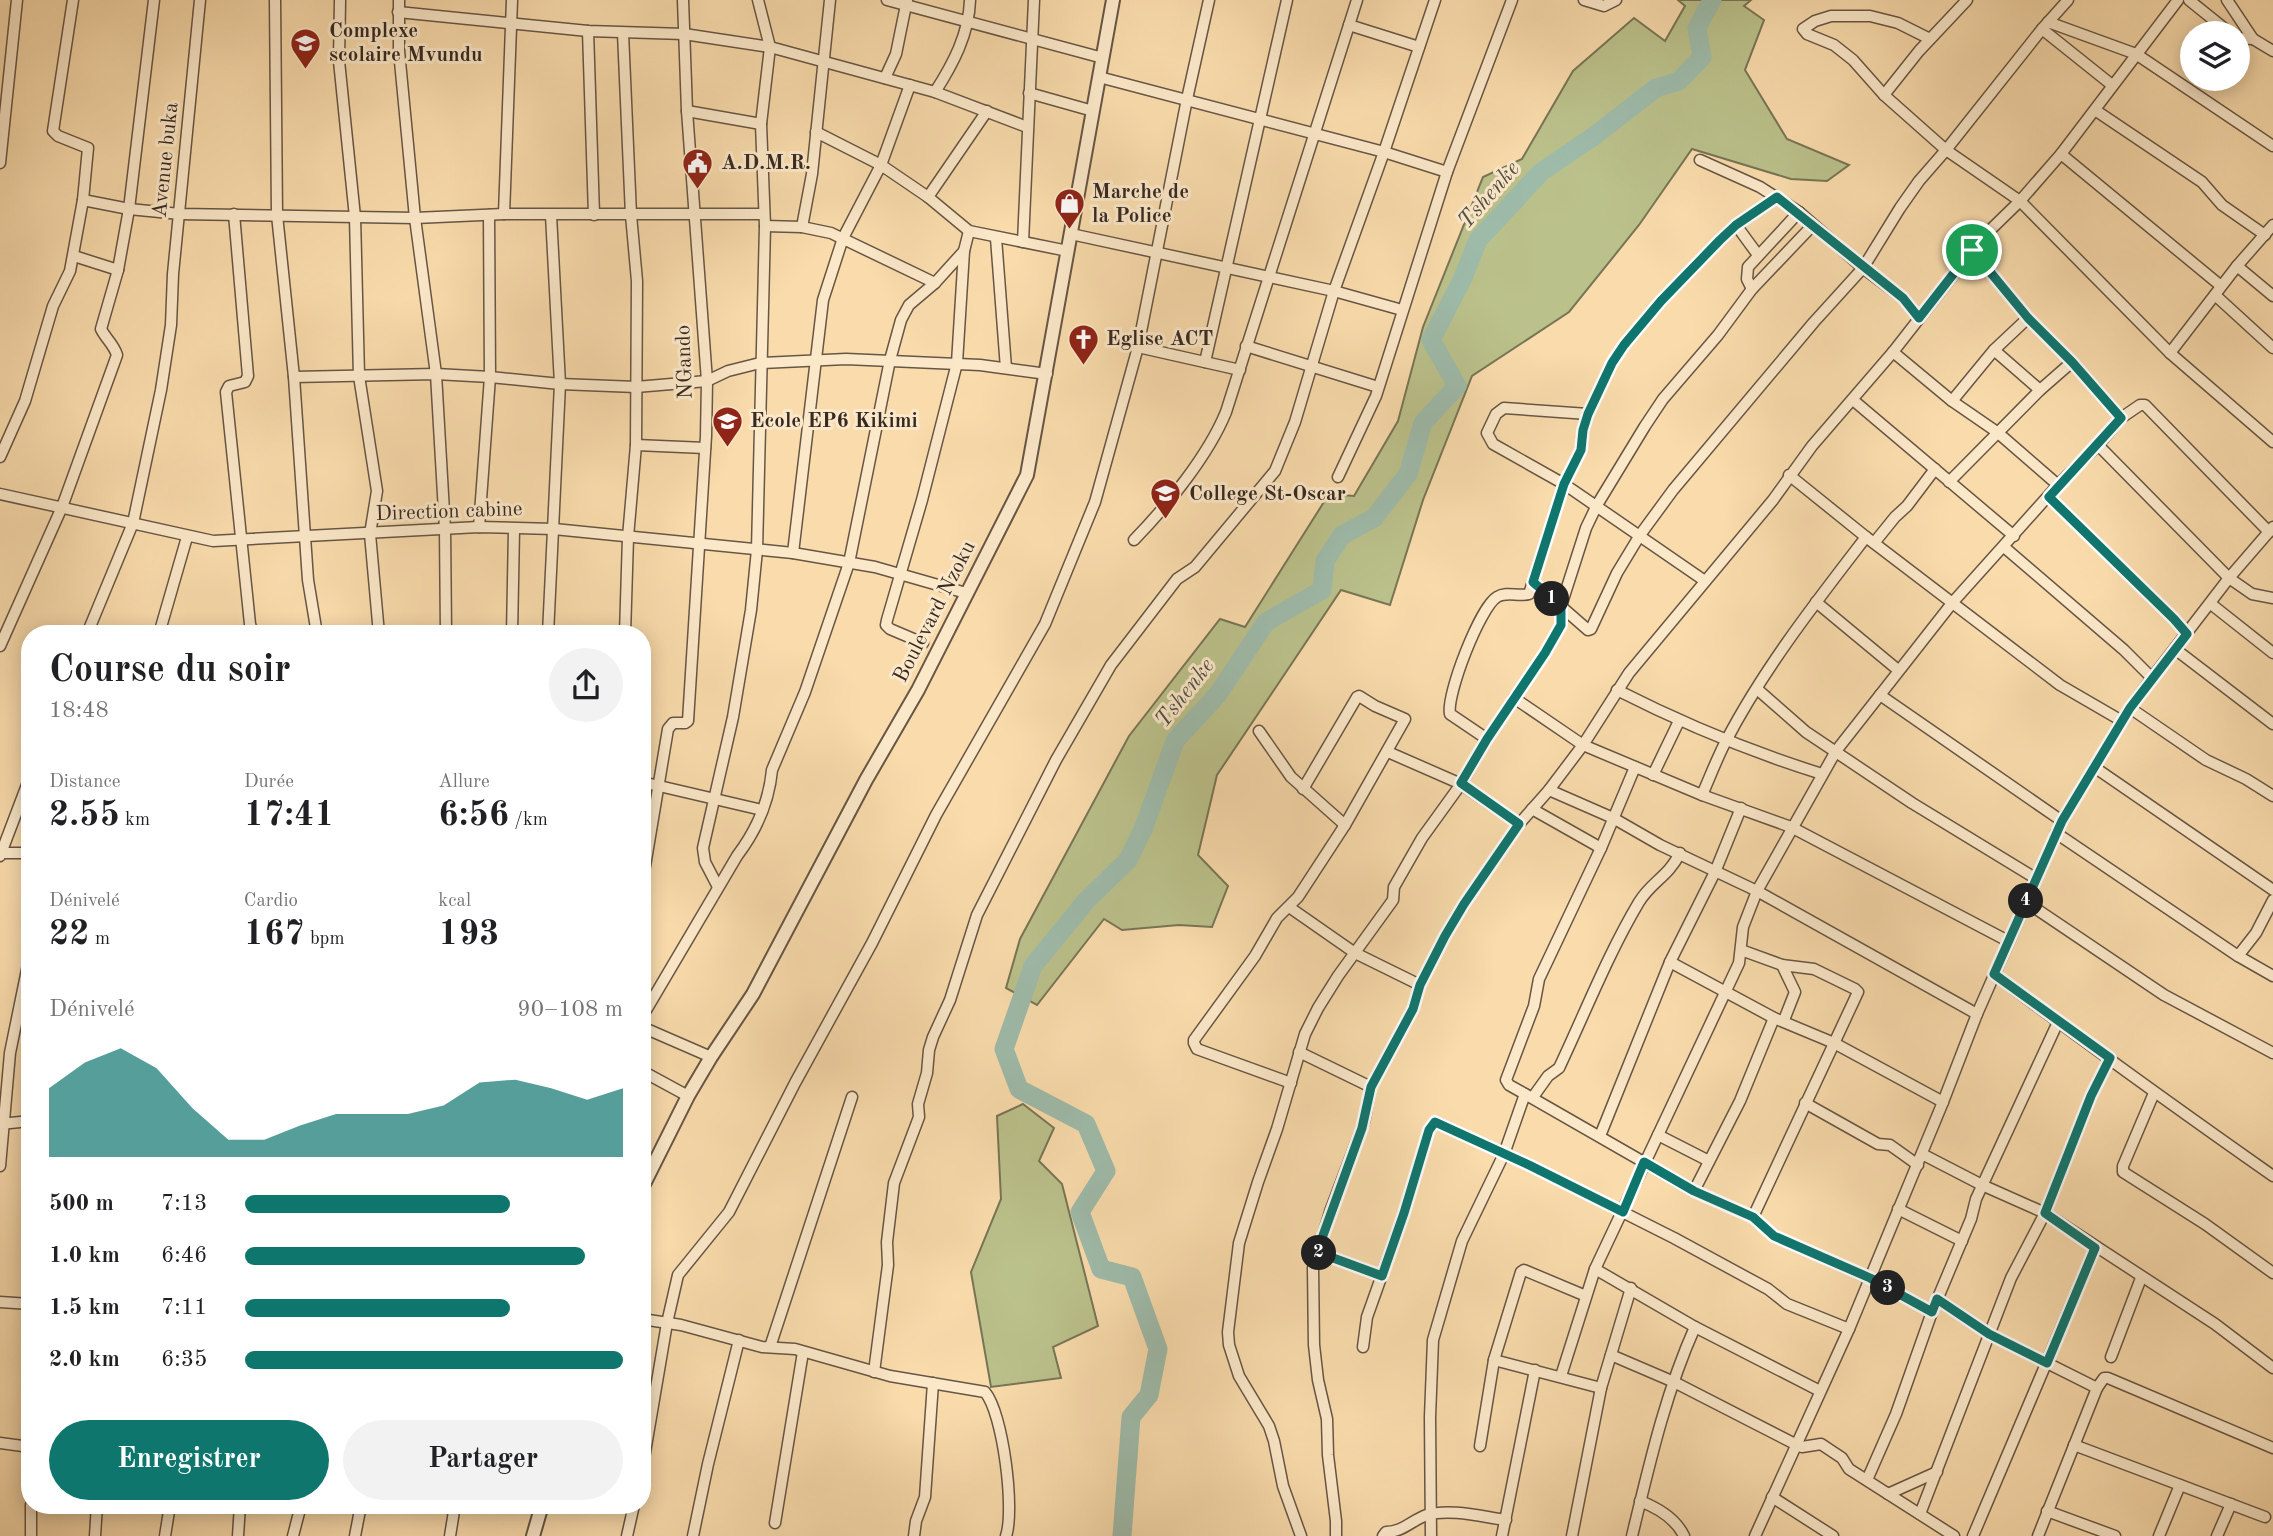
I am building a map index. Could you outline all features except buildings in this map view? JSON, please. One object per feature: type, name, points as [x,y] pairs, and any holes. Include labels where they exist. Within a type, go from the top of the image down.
[{"type":"street","points":[[0,163],[17,0]]},
{"type":"street","points":[[0,457],[25,401],[53,306],[65,285],[75,256],[88,148],[58,136],[53,131],[73,0]]},
{"type":"street","points":[[0,646],[62,507],[117,355],[114,346],[105,338],[101,329],[118,270],[129,209],[154,0]]},
{"type":"street","name":"Avenue buka","points":[[90,625],[132,523],[161,390],[171,325],[173,274],[200,0]]},
{"type":"street","points":[[275,0],[277,215],[294,377],[308,580],[316,625]]},
{"type":"street","points":[[340,0],[340,61],[355,217],[359,376],[377,491],[370,534],[378,625]]},
{"type":"street","points":[[399,0],[398,51],[415,218],[436,374],[445,528],[446,625]]},
{"type":"street","points":[[504,214],[509,24],[512,0]]},
{"type":"street","name":"NGando","points":[[659,786],[668,729],[673,723],[687,722],[707,381],[687,111],[682,0]]},
{"type":"street","points":[[718,887],[703,852],[733,717],[751,610],[757,550],[765,226],[761,124],[770,47],[758,0]]},
{"type":"street","points":[[802,227],[816,132],[830,0]]},
{"type":"street","points":[[887,0],[906,2],[1103,58]]},
{"type":"street","points":[[935,92],[951,66],[969,21],[970,0]]},
{"type":"street","points":[[1023,242],[1034,0]]},
{"type":"street","name":"Boulevard Nzoku","points":[[651,1170],[710,1057],[753,994],[866,780],[918,690],[1027,475],[1113,0]]},
{"type":"street","points":[[651,1417],[678,1275],[729,1212],[795,1083],[872,943],[936,815],[1045,624],[1099,492],[1138,347],[1209,0]]},
{"type":"street","points":[[1205,362],[1287,0]]},
{"type":"street","points":[[1135,540],[1160,514],[1212,442],[1226,412],[1357,0]]},
{"type":"street","points":[[874,1372],[888,1265],[887,1242],[894,1183],[919,1117],[918,1104],[927,1073],[929,1051],[950,1000],[977,915],[1056,760],[1111,665],[1177,579],[1195,567],[1274,473],[1295,422],[1334,292],[1435,0]]},
{"type":"street","points":[[1338,477],[1371,408],[1447,172],[1512,0]]},
{"type":"street","points":[[1584,0],[1604,6],[1616,0]]},
{"type":"street","points":[[1884,95],[1930,39],[1967,0]]},
{"type":"street","points":[[1533,582],[1588,630],[1591,629],[1617,573],[1640,535],[1713,441],[1863,268],[1911,192],[2068,0]]},
{"type":"street","points":[[1336,1536],[1327,1419],[1318,1380],[1314,1345],[1312,1285],[1317,1252],[1362,1128],[1371,1087],[1413,1009],[1420,985],[1445,936],[1519,824],[1583,745],[1617,690],[1773,500],[1789,475],[1893,352],[1972,250],[2061,154],[2178,0]]},
{"type":"street","points":[[2189,0],[2215,21]]},
{"type":"street","points":[[2227,0],[2253,39],[2273,51]]},
{"type":"street","points":[[885,78],[896,54],[906,2]]},
{"type":"street","points":[[398,12],[588,31],[684,34],[770,47],[935,92],[1027,127]]},
{"type":"street","points":[[1930,39],[1898,23],[1870,16],[1831,16],[1815,20],[1803,29],[1807,34],[1834,45],[1853,60],[1884,95],[1946,150],[2020,201],[2169,353],[2273,442]]},
{"type":"street","points":[[1349,25],[1419,47]]},
{"type":"street","points":[[2045,25],[2136,54],[2273,146]]},
{"type":"street","points":[[2045,25],[2112,85]]},
{"type":"street","points":[[588,31],[594,215]]},
{"type":"street","points":[[623,33],[631,215],[637,281],[636,445],[628,537],[625,625]]},
{"type":"street","points":[[1099,77],[1384,152],[1447,172]]},
{"type":"street","points":[[793,553],[823,300],[844,238],[881,165],[909,85]]},
{"type":"street","points":[[1029,93],[1093,111]]},
{"type":"street","points":[[2095,110],[2202,182],[2222,205],[2265,235]]},
{"type":"street","points":[[687,111],[761,124]]},
{"type":"street","points":[[929,197],[987,111]]},
{"type":"street","points":[[816,132],[881,165],[929,197],[969,231],[1068,251]]},
{"type":"street","points":[[2061,154],[2218,290],[2273,348]]},
{"type":"street","points":[[1700,160],[1721,172],[1747,180],[1799,212],[1812,226],[1903,298],[1919,318]]},
{"type":"street","points":[[1487,739],[1450,714],[1453,692],[1478,622],[1489,604],[1504,594],[1529,594],[1564,484],[1581,450],[1583,430],[1601,383],[1624,345],[1680,280],[1736,225],[1777,197]]},
{"type":"street","points":[[83,200],[129,209],[180,214],[415,218],[504,214],[764,214]]},
{"type":"street","points":[[1752,289],[1745,273],[1752,260],[1799,212]]},
{"type":"street","points":[[234,214],[248,376],[245,382],[229,386],[226,393],[252,625]]},
{"type":"street","points":[[479,527],[490,377],[489,215]]},
{"type":"street","points":[[549,625],[560,384],[551,215]]},
{"type":"street","points":[[1736,225],[1758,255]]},
{"type":"street","points":[[2169,353],[2273,225]]},
{"type":"street","points":[[765,226],[802,227],[844,238],[936,283]]},
{"type":"street","points":[[1301,1536],[1283,1486],[1269,1426],[1243,1385],[1229,1345],[1234,1269],[1239,1242],[1299,1052],[1318,1008],[1393,900],[1394,887],[1422,838],[1461,783],[1561,625],[1561,606],[1577,550],[1597,505],[1659,404],[1718,335],[1752,289],[1812,226]]},
{"type":"street","points":[[923,643],[886,625],[957,363],[964,251],[969,231]]},
{"type":"street","points":[[1071,234],[1334,292],[1402,310]]},
{"type":"street","points":[[996,238],[1006,368]]},
{"type":"street","points":[[1972,250],[2028,318],[2072,362],[2121,418]]},
{"type":"street","points":[[651,1002],[718,887],[754,832],[771,783],[772,770],[804,692],[849,563],[890,360],[905,311],[936,283],[964,251]]},
{"type":"street","points":[[75,256],[118,270]]},
{"type":"street","points":[[2237,266],[2273,296]]},
{"type":"street","points":[[1952,401],[1994,350],[2028,318]]},
{"type":"street","points":[[1246,346],[1378,387]]},
{"type":"street","points":[[1138,347],[1240,370]]},
{"type":"street","points":[[1994,350],[2040,390]]},
{"type":"street","points":[[1893,352],[1952,401],[1997,432],[2058,485]]},
{"type":"street","points":[[294,377],[436,374],[636,387],[707,381],[728,371],[761,363],[817,359],[957,363],[1047,374]]},
{"type":"street","points":[[1949,482],[2040,390],[2072,362]]},
{"type":"street","points":[[1853,400],[2014,536]]},
{"type":"street","points":[[1561,1376],[1595,1269],[1739,962],[1743,927],[1756,891],[1822,774],[1836,751],[1953,602],[2121,418],[2132,409],[2145,405],[2271,530],[2229,578],[2130,708],[2062,821],[1977,1014],[1918,1165],[1849,1329],[1755,1536]]},
{"type":"street","points":[[1588,414],[1504,408],[1499,410],[1487,433],[1493,444],[1597,505],[1706,581]]},
{"type":"street","points":[[636,445],[705,448]]},
{"type":"street","points":[[2098,445],[2229,578],[2255,596],[2273,598]]},
{"type":"street","points":[[1702,795],[1726,741],[1815,602],[1870,540],[1907,506],[1935,469]]},
{"type":"street","points":[[1789,475],[2060,685],[2122,721]]},
{"type":"street","name":"Direction cabine","points":[[0,494],[213,541],[445,528],[554,529],[793,553],[875,567],[966,593]]},
{"type":"street","points":[[2049,497],[2187,634]]},
{"type":"street","points":[[512,625],[514,529]]},
{"type":"street","points":[[162,625],[187,537]]},
{"type":"street","points":[[2004,547],[2152,678]]},
{"type":"street","points":[[1815,602],[1898,670]]},
{"type":"street","points":[[2211,604],[2273,653]]},
{"type":"street","points":[[2175,649],[2273,724]]},
{"type":"street","points":[[1757,689],[1792,722],[1912,803],[2035,878]]},
{"type":"street","points":[[1617,690],[1726,741],[1822,774]]},
{"type":"street","points":[[1880,695],[2062,821]]},
{"type":"street","points":[[1291,1083],[1198,1049],[1194,1043],[1255,956],[1277,918],[1289,907],[1345,825],[1405,719],[1357,697],[1303,789]]},
{"type":"street","points":[[1514,698],[1583,745],[1702,795],[1791,827],[2008,941]]},
{"type":"street","points":[[2130,708],[2206,760],[2246,779],[2273,796]]},
{"type":"street","points":[[1653,775],[1679,721]]},
{"type":"street","points":[[1259,731],[1282,766],[1303,789],[1345,825]]},
{"type":"street","points":[[1388,752],[1461,783],[1519,824]]},
{"type":"street","points":[[1635,767],[1601,848],[1539,979],[1534,1006],[1506,1080],[1509,1085],[1694,1191],[1753,1217],[1774,1236],[1870,1278],[1932,1312]]},
{"type":"street","points":[[2094,767],[2273,890]]},
{"type":"street","points":[[651,784],[762,810]]},
{"type":"street","points":[[651,832],[659,786]]},
{"type":"street","points":[[1549,790],[1613,818],[1756,891],[1977,1014]]},
{"type":"street","points":[[21,800],[0,854],[21,853]]},
{"type":"street","points":[[1600,1136],[1670,962],[1715,872],[1741,808]]},
{"type":"street","points":[[1532,809],[1601,848]]},
{"type":"street","points":[[2056,833],[2238,956],[2273,976]]},
{"type":"street","points":[[1431,1536],[1430,1417],[1433,1340],[1462,1241],[1529,1095],[1559,1068],[1622,932],[1641,899],[1651,886],[1671,870],[1680,853]]},
{"type":"street","points":[[2238,956],[2256,933],[2273,900]]},
{"type":"street","points":[[2026,902],[2164,995],[2273,1053]]},
{"type":"street","points":[[1289,907],[1355,953],[1420,985]]},
{"type":"street","points":[[1741,950],[1782,965],[1814,969],[1858,991],[1753,1217]]},
{"type":"street","points":[[1670,962],[1779,1019],[1834,1043],[1943,1102]]},
{"type":"street","points":[[1694,1191],[1779,1019],[1796,992],[1782,965]]},
{"type":"street","points":[[1994,974],[2154,1093],[2273,1176]]},
{"type":"street","points":[[0,1166],[10,1053],[21,999]]},
{"type":"street","points":[[1867,1480],[1896,1414],[1976,1199],[2058,1022]]},
{"type":"street","points":[[651,1031],[710,1057]]},
{"type":"street","points":[[1299,1052],[1371,1087]]},
{"type":"street","points":[[1920,1514],[2011,1278],[2045,1213],[2091,1096],[2110,1058]]},
{"type":"street","points":[[651,1076],[688,1097]]},
{"type":"street","points":[[2154,1093],[2123,1166],[2123,1172],[2205,1224],[2273,1273]]},
{"type":"street","points":[[770,1347],[852,1097]]},
{"type":"street","points":[[1805,1103],[1878,1144],[1890,1145],[1918,1165]]},
{"type":"street","points":[[2,1124],[21,1122]]},
{"type":"street","points":[[1363,1347],[1367,1317],[1404,1213],[1429,1130],[1433,1124],[1441,1123],[1623,1212],[1768,1289],[1787,1304],[1849,1329]]},
{"type":"street","points":[[1658,1135],[1709,1161]]},
{"type":"street","points":[[1922,1154],[2045,1213],[2215,1324],[2273,1368]]},
{"type":"street","points":[[1972,1180],[1976,1199]]},
{"type":"street","points":[[1899,1209],[1962,1241]]},
{"type":"street","points":[[1973,1536],[2095,1248]]},
{"type":"street","points":[[1317,1252],[1382,1276]]},
{"type":"street","points":[[1595,1269],[1695,1327],[1820,1391]]},
{"type":"street","points":[[1480,1446],[1494,1360],[1521,1272],[1524,1270],[1586,1296]]},
{"type":"street","points":[[2111,1357],[2141,1278]]},
{"type":"street","points":[[1572,1536],[1601,1388],[1631,1288]]},
{"type":"street","points":[[1937,1299],[1989,1334],[2097,1388]]},
{"type":"street","points":[[0,1302],[21,1303]]},
{"type":"street","points":[[651,1320],[770,1347],[785,1347],[874,1372],[985,1392],[998,1420],[1010,1507],[1006,1536]]},
{"type":"street","points":[[1632,1536],[1674,1382],[1695,1327]]},
{"type":"street","points":[[693,1536],[739,1340]]},
{"type":"street","points":[[775,1523],[803,1352]]},
{"type":"street","points":[[1611,1355],[1674,1382],[1797,1445],[1802,1447],[1821,1444],[1842,1458],[1849,1469],[1954,1536]]},
{"type":"street","points":[[1494,1360],[1601,1388]]},
{"type":"street","points":[[1502,1536],[1535,1370]]},
{"type":"street","points":[[2038,1536],[2097,1388],[2101,1381],[2108,1378],[2273,1448]]},
{"type":"street","points":[[914,1536],[916,1521],[925,1497],[933,1383]]},
{"type":"street","points":[[0,1443],[21,1446]]},
{"type":"street","points":[[2074,1445],[2265,1517]]},
{"type":"street","points":[[1888,1494],[1937,1472]]},
{"type":"street","points":[[2159,1536],[2180,1485]]},
{"type":"street","points":[[1772,1497],[1833,1536]]},
{"type":"street","points":[[1640,1501],[1662,1511],[1681,1529],[1684,1536]]},
{"type":"street","points":[[2217,1536],[2231,1504]]},
{"type":"street","points":[[2047,1511],[2115,1536]]},
{"type":"street","points":[[31,1514],[31,1536]]},
{"type":"street","points":[[95,1536],[96,1514]]},
{"type":"street","points":[[165,1536],[169,1514]]},
{"type":"street","points":[[238,1536],[239,1514]]},
{"type":"street","points":[[293,1536],[299,1514]]},
{"type":"street","points":[[355,1536],[359,1514]]},
{"type":"street","points":[[450,1536],[454,1514]]},
{"type":"street","points":[[533,1536],[539,1514]]},
{"type":"street","points":[[626,1536],[632,1514]]},
{"type":"street","points":[[1383,1536],[1386,1532],[1400,1531],[1430,1514],[1506,1520]]},
{"type":"green space","points":[[1678,0],[1751,0],[1744,6],[1764,20],[1745,70],[1787,139],[1849,165],[1827,181],[1791,179],[1692,149],[1639,225],[1569,312],[1472,376],[1423,500],[1390,605],[1341,590],[1217,775],[1198,855],[1228,886],[1212,927],[1179,925],[1122,930],[1104,919],[1037,1005],[1006,988],[1020,939],[1129,736],[1220,619],[1245,627],[1329,494],[1354,496],[1398,421],[1423,327],[1483,177],[1522,159],[1573,71],[1634,18],[1665,41],[1685,6]]},
{"type":"green space","points":[[1023,1104],[1054,1128],[1039,1161],[1062,1184],[1098,1326],[1053,1347],[1061,1378],[991,1387],[971,1272],[1001,1199],[997,1116]]},
{"type":"waterway","name":"Tshenke","points":[[1122,1536],[1131,1417],[1149,1395],[1158,1349],[1132,1277],[1101,1269],[1080,1212],[1106,1171],[1086,1124],[1019,1089],[1004,1049],[1033,966],[1086,901],[1128,860],[1144,827],[1175,741],[1218,694],[1266,622],[1322,590],[1325,561],[1342,535],[1374,518],[1408,474],[1423,423],[1457,386],[1431,340],[1462,280],[1478,240],[1541,172],[1594,136],[1656,88],[1679,81],[1702,57],[1697,28],[1712,0]]},
{"type":"place","name":"Complexe scolaire Mvundu","points":[[306,70]]},
{"type":"place","name":"A.D.M.R.","points":[[698,190]]},
{"type":"place","name":"Marche de la Police","points":[[1069,231]]},
{"type":"place","name":"Eglise ACT","points":[[1083,366]]},
{"type":"place","name":"Ecole EP6 Kikimi","points":[[727,448]]},
{"type":"place","name":"College St-Oscar","points":[[1166,521]]},
{"type":"route","points":[[1777,197],[1903,298],[1919,318],[1972,250],[2028,318],[2072,362],[2121,418],[2049,497],[2187,634],[2130,708],[2062,821],[1994,974],[2110,1058],[2091,1096],[2045,1213],[2095,1248],[2047,1363],[1989,1334],[1937,1299],[1932,1312],[1870,1278],[1774,1236],[1753,1217],[1694,1191],[1644,1162],[1623,1212],[1435,1122],[1429,1130],[1382,1276],[1317,1252],[1364,1122],[1371,1087],[1413,1009],[1420,985],[1445,936],[1519,824],[1461,783],[1561,625],[1561,606],[1533,582],[1564,484],[1581,450],[1588,414],[1612,363],[1624,345],[1680,280],[1736,225],[1777,197]]}]
